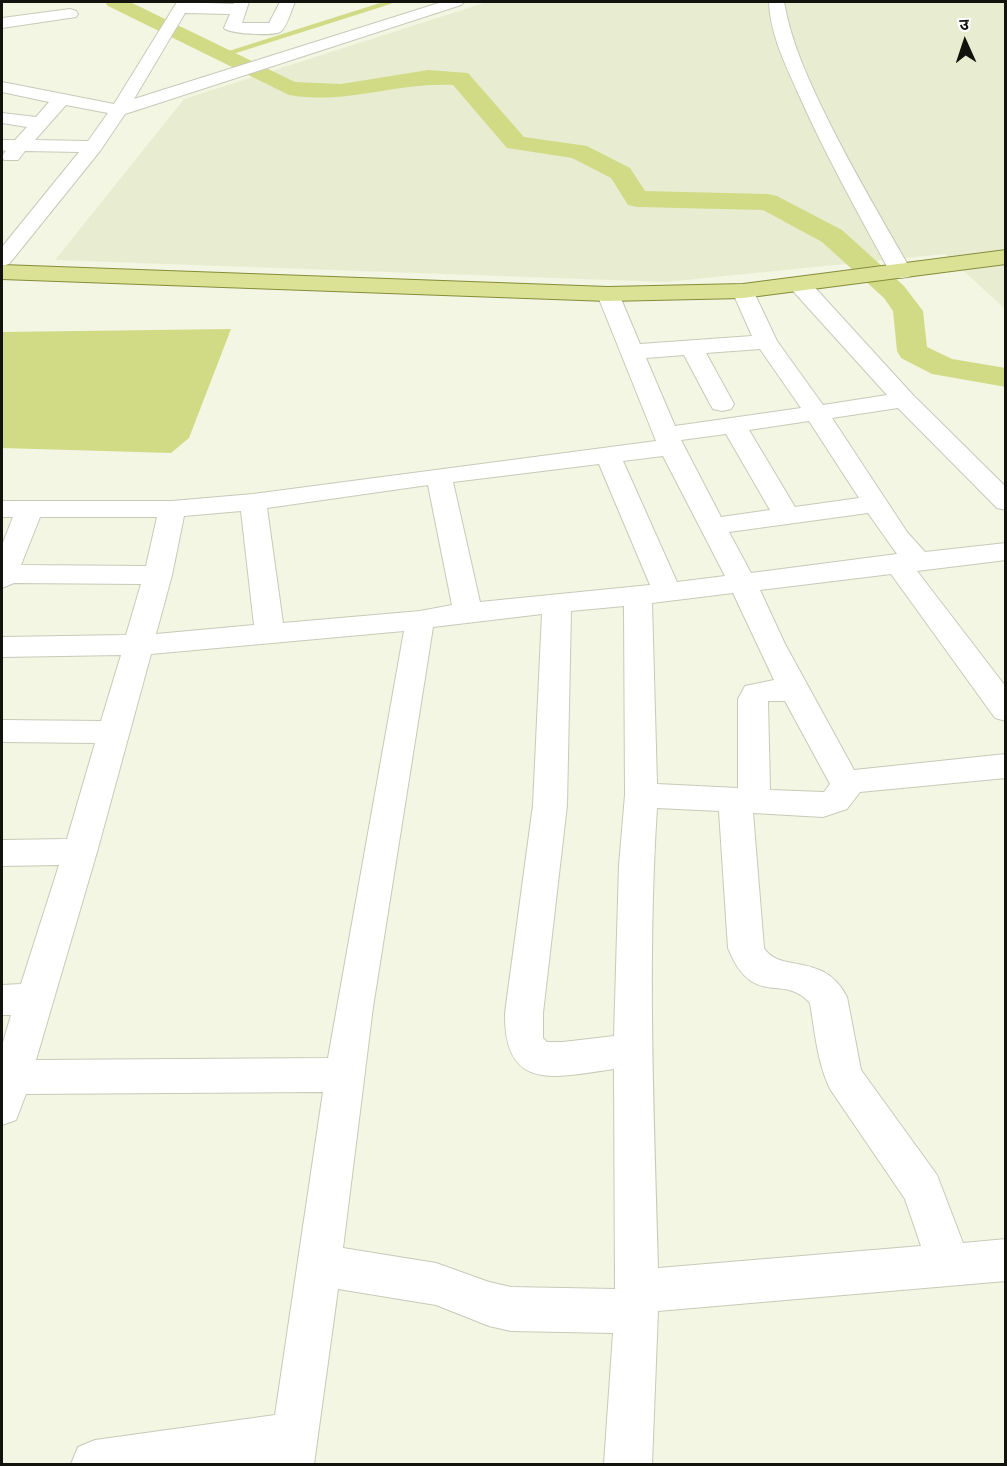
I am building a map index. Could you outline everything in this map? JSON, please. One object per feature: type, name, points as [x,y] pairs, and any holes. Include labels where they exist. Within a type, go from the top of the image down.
[{"type":"main road","points":[[2,272],[608,294],[743,291],[838,281],[1005,257]]},
{"type":"street","points":[[284,32],[287,2]]},
{"type":"street","points":[[2,87],[119,110],[456,2]]},
{"type":"street","points":[[776,2],[778,24],[802,83],[894,273]]},
{"type":"street","points":[[2,260],[93,147],[119,110],[182,5],[240,5],[229,36],[284,32],[322,46]]},
{"type":"street","points":[[2,22],[70,14]]},
{"type":"street","points":[[2,165],[62,98]]},
{"type":"street","points":[[2,118],[40,123]]},
{"type":"street","points":[[2,145],[93,147]]},
{"type":"street","points":[[800,285],[904,400],[995,480],[1005,502]]},
{"type":"street","points":[[743,291],[766,342],[877,504],[897,537],[907,562],[1005,710]]},
{"type":"street","points":[[608,294],[669,441],[742,582],[770,644],[846,784],[841,797],[835,802],[823,805],[641,795]]},
{"type":"street","points":[[632,352],[766,342]]},
{"type":"street","points":[[692,348],[728,415],[788,516]]},
{"type":"street","points":[[2,509],[172,509],[254,502],[608,455],[669,441],[728,415],[817,414],[904,400]]},
{"type":"street","points":[[608,455],[652,594],[636,865],[633,1050],[637,1301],[628,1464]]},
{"type":"street","points":[[439,476],[468,612]]},
{"type":"street","points":[[254,502],[270,633]]},
{"type":"street","points":[[713,526],[877,504]]},
{"type":"street","points":[[172,509],[158,575],[80,852],[18,1000],[6,1092],[345,1075]]},
{"type":"street","points":[[29,510],[2,576],[158,575]]},
{"type":"street","points":[[2,647],[138,645],[420,620],[468,612],[652,594],[1005,551]]},
{"type":"street","points":[[557,603],[550,805],[524,1013],[524,1038],[528,1050],[540,1058],[563,1059],[633,1050]]},
{"type":"street","points":[[95,1464],[292,1450],[320,1265],[354,1007],[420,620]]},
{"type":"street","points":[[795,690],[765,691],[756,693],[753,699],[744,801],[746,948],[751,960],[762,971],[806,980],[817,985],[828,997],[837,1053],[844,1077],[922,1188],[949,1264]]},
{"type":"street","points":[[2,731],[113,732]]},
{"type":"street","points":[[846,784],[901,774],[1005,766]]},
{"type":"street","points":[[2,853],[80,852]]},
{"type":"street","points":[[320,1265],[436,1284],[489,1304],[511,1309],[637,1301],[949,1264],[1005,1260]]},
{"type":"shaded area","points":[[487,2],[1005,2],[1005,309],[945,254],[666,282],[55,260],[184,99]]},
{"type":"shaded area","points":[[231,329],[189,438],[171,453],[2,448],[2,332]]},
{"type":"waterway","points":[[115,2],[289,88],[325,92],[357,89],[423,77],[460,78],[516,143],[578,151],[621,173],[637,199],[768,202],[832,236],[894,292],[908,311],[912,351],[943,367],[1006,378]]},
{"type":"waterway","points":[[223,55],[390,2]]}]
